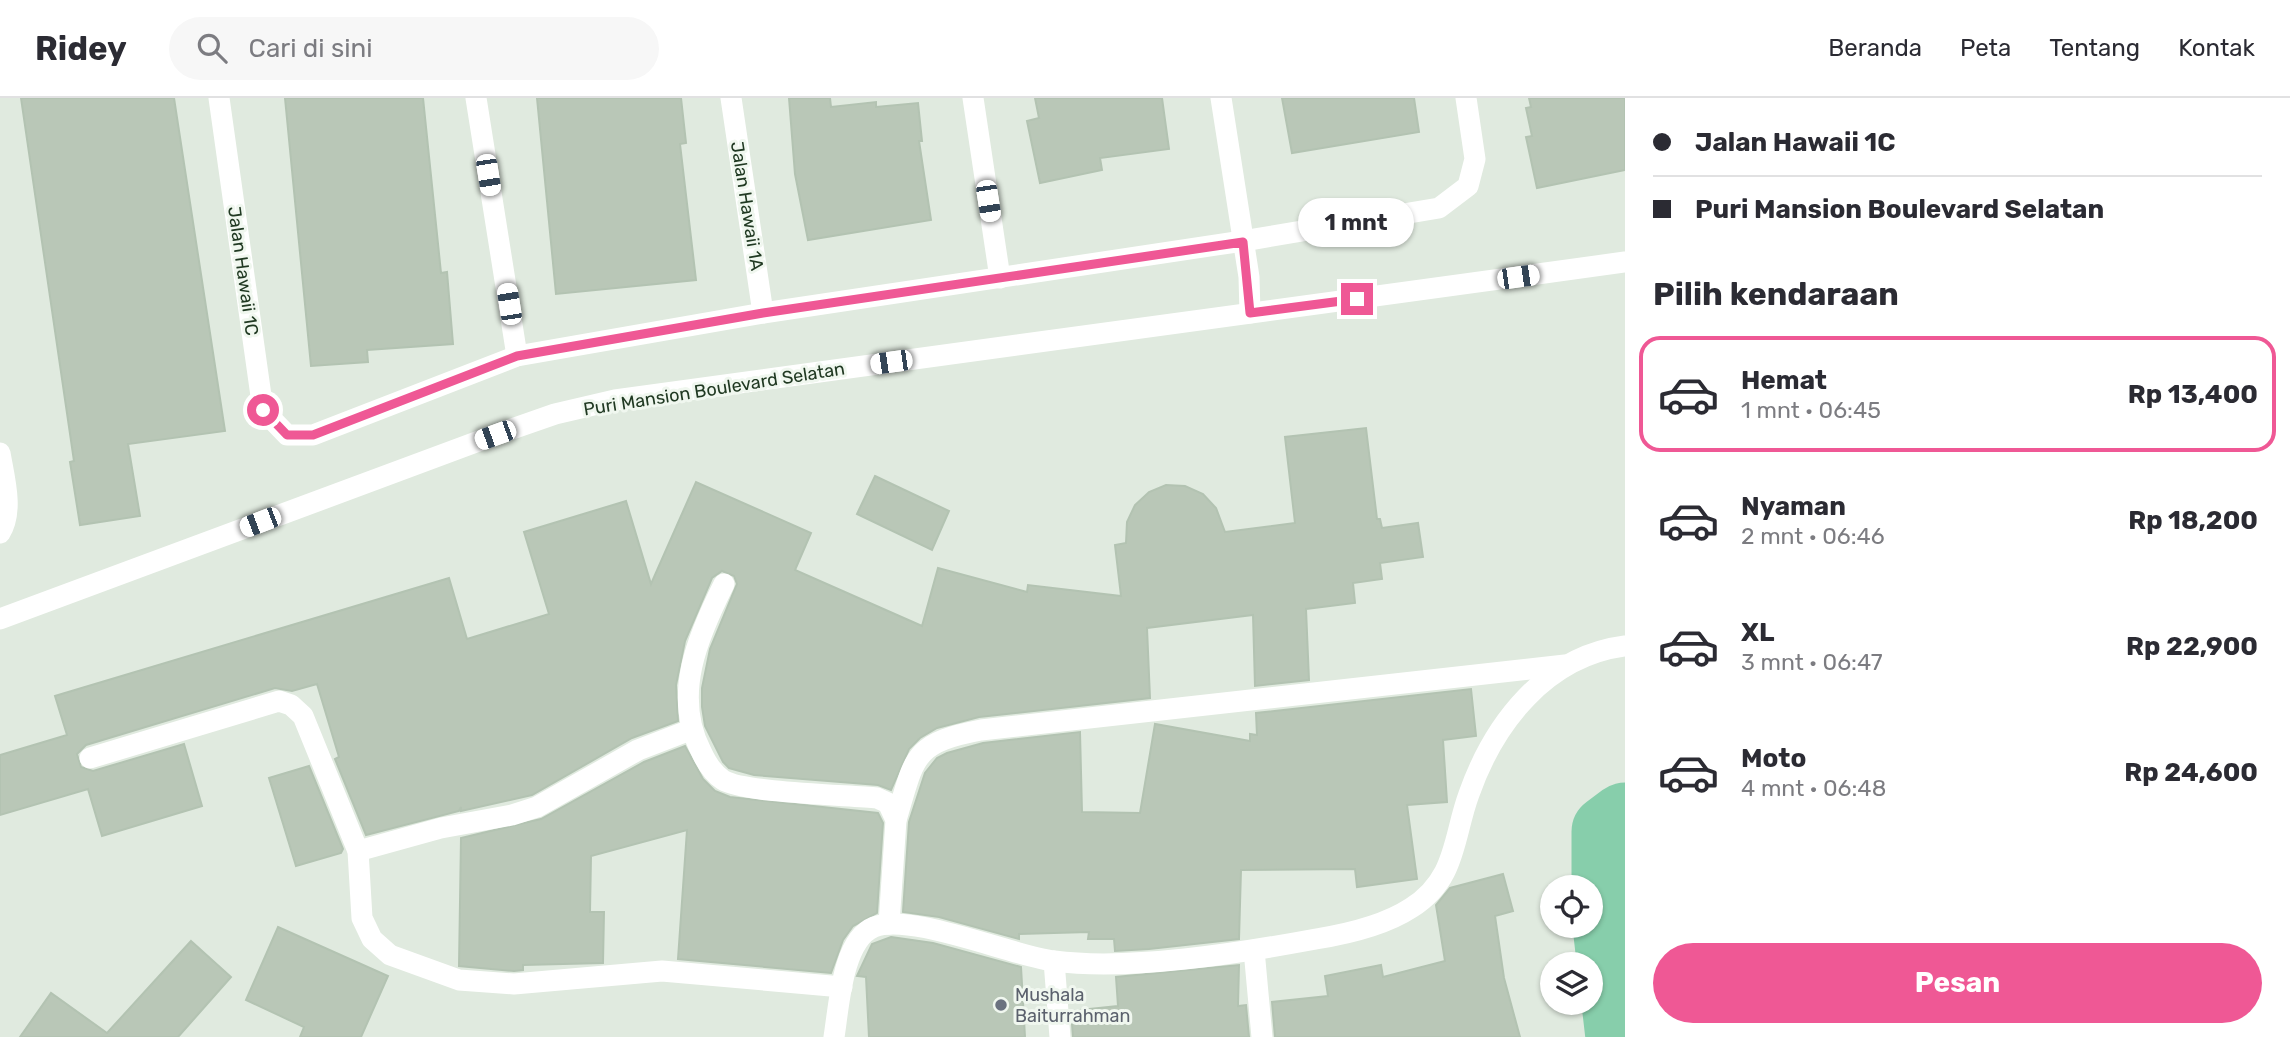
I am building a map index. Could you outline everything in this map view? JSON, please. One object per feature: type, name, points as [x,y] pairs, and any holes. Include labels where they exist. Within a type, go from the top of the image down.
[{"type":"street","name":"Jalan Hawaii 1C","points":[[219,98],[263,410],[287,435],[313,435],[517,356]]},
{"type":"street","points":[[476,98],[517,356],[763,313],[1243,242],[1439,208],[1468,186],[1475,159],[1466,98]]},
{"type":"street","name":"Jalan Hawaii 1A","points":[[731,98],[763,313]]},
{"type":"street","points":[[973,98],[1000,278]]},
{"type":"street","points":[[1221,98],[1249,277],[1250,313]]},
{"type":"street","name":"Puri Mansion Boulevard Selatan","points":[[0,619],[555,414],[615,400],[1625,262]]},
{"type":"street","points":[[0,453],[7,498],[6,524],[0,533]]},
{"type":"street","points":[[724,584],[701,630],[686,694],[690,730],[708,766],[724,781],[757,788],[883,799],[896,820]]},
{"type":"street","points":[[889,924],[896,820],[912,767],[922,750],[945,737],[1565,664],[1625,646]]},
{"type":"street","points":[[834,1037],[842,987],[857,939],[874,927],[889,924],[959,935],[1054,961],[1110,964],[1254,950],[1321,939],[1377,924],[1412,908],[1436,884],[1454,857],[1468,796],[1486,753],[1521,701],[1565,664]]},
{"type":"street","points":[[90,758],[279,701],[291,705],[303,716],[358,851],[362,918],[372,939],[390,955],[459,980],[514,984],[662,971],[842,987]]},
{"type":"street","points":[[358,851],[441,828],[512,815],[537,807],[638,750],[690,730]]},
{"type":"street","points":[[1254,950],[1262,1037]]},
{"type":"street","points":[[1054,961],[1060,1037]]},
{"type":"building","points":[[21,98],[174,98],[225,431],[128,444],[140,516],[80,525],[70,462],[74,461]]},
{"type":"building","points":[[285,98],[423,98],[441,273],[447,272],[453,344],[367,350],[368,362],[311,366]]},
{"type":"building","points":[[537,98],[681,98],[686,143],[680,144],[696,280],[556,294]]},
{"type":"building","points":[[789,98],[830,98],[831,107],[876,102],[876,107],[918,103],[922,141],[919,141],[931,220],[808,240],[795,174]]},
{"type":"building","points":[[1035,98],[1162,98],[1169,149],[1100,158],[1102,170],[1040,183],[1027,121],[1039,118]]},
{"type":"building","points":[[1282,98],[1414,98],[1419,132],[1292,153]]},
{"type":"building","points":[[1529,98],[1625,98],[1625,170],[1537,188],[1526,137],[1532,136],[1526,108],[1531,107]]},
{"type":"building","points":[[1366,428],[1377,519],[1380,519],[1382,528],[1418,523],[1423,557],[1380,563],[1382,579],[1353,583],[1355,603],[1306,609],[1309,680],[1255,686],[1253,615],[1147,628],[1150,698],[979,717],[937,728],[920,738],[909,749],[891,790],[878,785],[754,775],[729,768],[723,762],[705,726],[702,707],[702,688],[710,649],[737,584],[734,576],[722,571],[712,578],[685,641],[676,685],[678,721],[632,738],[532,795],[461,811],[461,807],[459,811],[366,835],[335,759],[339,757],[317,684],[292,691],[275,688],[86,745],[77,754],[81,767],[93,771],[184,744],[202,806],[102,836],[88,789],[0,815],[0,755],[67,735],[55,696],[449,578],[467,639],[549,614],[524,532],[626,501],[651,584],[696,482],[811,533],[795,570],[922,626],[938,568],[1027,592],[1028,585],[1121,596],[1115,545],[1126,543],[1127,522],[1135,505],[1149,492],[1166,485],[1185,486],[1203,494],[1216,508],[1225,532],[1295,523],[1285,437]]},
{"type":"building","points":[[875,476],[949,511],[932,550],[857,514]]},
{"type":"building","points":[[1471,689],[1476,736],[1443,740],[1447,802],[1407,805],[1417,879],[1357,887],[1355,869],[1241,870],[1239,939],[1149,949],[1115,951],[1114,939],[1088,939],[1089,932],[1019,934],[1019,939],[939,917],[903,912],[909,822],[925,773],[937,758],[947,753],[983,743],[1080,732],[1082,812],[1140,813],[1155,724],[1250,741],[1250,734],[1257,735],[1256,713]]},
{"type":"building","points":[[685,746],[703,779],[715,791],[730,797],[878,813],[883,823],[877,913],[853,926],[843,940],[831,973],[678,959],[687,830],[591,856],[590,912],[604,912],[603,963],[523,965],[523,970],[514,971],[459,966],[461,838],[541,819],[644,762]]},
{"type":"building","points":[[309,766],[343,849],[341,853],[296,866],[269,778]]},
{"type":"building","points":[[1503,874],[1513,911],[1495,916],[1504,978],[1520,1037],[1275,1037],[1272,1002],[1328,996],[1325,976],[1381,965],[1383,977],[1445,961],[1436,905],[1450,888]]},
{"type":"building","points":[[278,927],[388,976],[361,1037],[300,1037],[304,1027],[246,1000]]},
{"type":"building","points":[[891,937],[933,943],[1021,967],[1025,1037],[869,1037],[866,977],[857,976],[872,944]]},
{"type":"building","points":[[191,941],[231,977],[178,1037],[20,1037],[51,993],[107,1033]]},
{"type":"building","points":[[1239,965],[1238,1006],[1246,1005],[1249,1037],[1073,1037],[1071,1011],[1118,1006],[1116,977]]},
{"type":"waterway","points":[[1623,1037],[1609,917],[1609,832],[1625,820]]},
{"type":"place","name":"Mushala Baiturrahman","points":[[1001,1005]]},
{"type":"route","points":[[263,410],[287,435],[313,435],[517,356],[763,313],[1243,242],[1249,277],[1250,313],[1357,299]]}]
